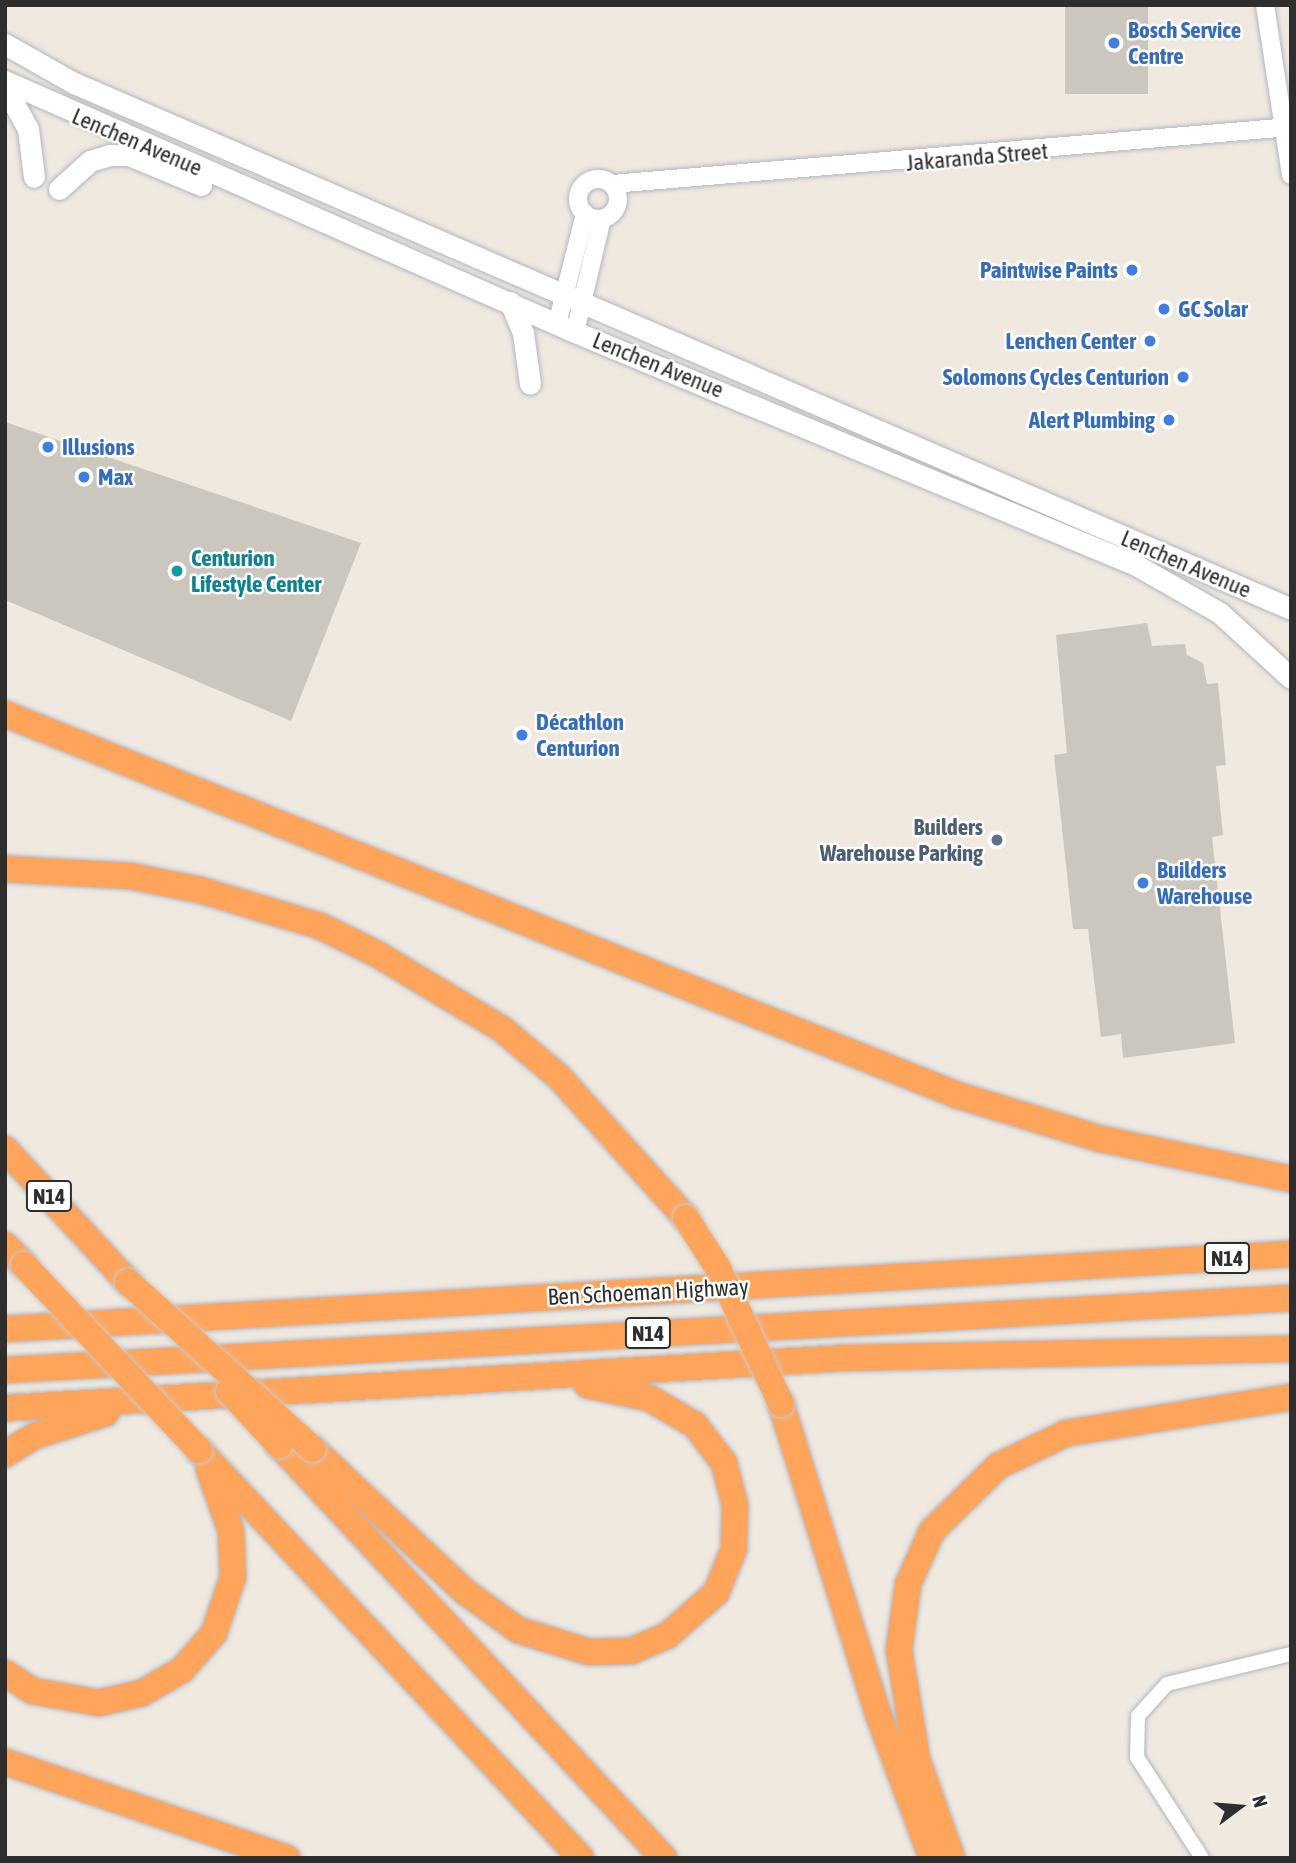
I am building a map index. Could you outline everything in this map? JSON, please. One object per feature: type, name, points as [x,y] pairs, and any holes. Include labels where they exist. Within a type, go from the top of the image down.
[{"type":"highway","points":[[5,714],[944,1091],[1101,1139],[1291,1179]]},
{"type":"highway","points":[[5,869],[130,876],[200,890],[320,926],[377,954],[502,1029],[559,1077],[686,1218],[718,1268],[781,1404],[878,1714],[932,1858]]},
{"type":"highway","name":"N14","points":[[5,1149],[664,1858]]},
{"type":"highway","points":[[5,1245],[581,1858]]},
{"type":"highway","name":"Ben Schoeman Highway","points":[[5,1329],[1291,1254]]},
{"type":"highway","points":[[128,1282],[313,1449],[464,1591],[541,1639],[589,1652],[631,1651],[667,1636],[704,1608],[726,1573],[736,1529],[724,1463],[695,1425],[659,1403],[620,1390],[459,1384]]},
{"type":"highway","name":"Ben Schoeman Highway","points":[[5,1370],[1291,1298]]},
{"type":"highway","points":[[5,1314],[213,1317]]},
{"type":"highway","points":[[5,1408],[459,1384],[886,1356],[1291,1349]]},
{"type":"highway","points":[[952,1858],[917,1759],[899,1650],[908,1584],[932,1531],[998,1466],[1066,1433],[1291,1397]]},
{"type":"highway","points":[[5,1454],[45,1432],[148,1402]]},
{"type":"highway","points":[[5,1673],[33,1691],[99,1703],[161,1684],[197,1654],[214,1633],[233,1577],[231,1531],[201,1452]]},
{"type":"highway","points":[[5,1762],[287,1858]]},
{"type":"main road","name":"Lenchen Avenue","points":[[5,44],[74,83],[1291,609]]},
{"type":"main road","name":"Lenchen Avenue","points":[[5,81],[284,207],[566,328],[1136,565],[1220,613],[1290,675]]},
{"type":"main road","points":[[5,87],[27,129],[34,177]]},
{"type":"main road","points":[[59,189],[90,161],[130,155],[244,202],[284,207]]},
{"type":"main road","points":[[510,302],[523,333],[530,384]]},
{"type":"street","points":[[1265,5],[1287,127],[1291,175]]},
{"type":"street","name":"Jakaranda Street","points":[[594,217],[578,198],[583,186],[597,179],[612,184],[663,183],[1287,127]]},
{"type":"street","name":"Jakaranda Street","points":[[566,328],[594,217],[663,183]]},
{"type":"street","points":[[612,184],[618,203]]},
{"type":"street","points":[[1202,1858],[1143,1770],[1135,1726],[1157,1690],[1291,1654]]},
{"type":"building","points":[[1065,5],[1148,5],[1148,94],[1065,94]]},
{"type":"building","name":"Centurion Lifestyle Center","points":[[5,422],[361,543],[291,721],[5,600]]},
{"type":"building","name":"Builders Warehouse","points":[[1147,623],[1152,646],[1185,644],[1187,655],[1203,663],[1207,684],[1218,683],[1226,765],[1216,766],[1223,835],[1212,837],[1235,1043],[1123,1058],[1121,1034],[1101,1037],[1088,929],[1073,929],[1054,755],[1067,753],[1056,635]]},
{"type":"place","name":"Bosch Service Centre","points":[[1114,43]]},
{"type":"place","name":"Paintwise Paints","points":[[1132,270]]},
{"type":"place","name":"GC Solar","points":[[1164,309]]},
{"type":"place","name":"Lenchen Center","points":[[1150,341]]},
{"type":"place","name":"Solomons Cycles Centurion","points":[[1183,377]]},
{"type":"place","name":"Alert Plumbing","points":[[1169,420]]},
{"type":"place","name":"Illusions","points":[[48,447]]},
{"type":"place","name":"Max","points":[[84,477]]},
{"type":"place","name":"Centurion Lifestyle Center","points":[[177,571]]},
{"type":"place","name":"Décathlon Centurion","points":[[522,735]]},
{"type":"place","name":"Builders Warehouse Parking","points":[[997,840]]},
{"type":"place","name":"Builders Warehouse","points":[[1143,883]]}]
